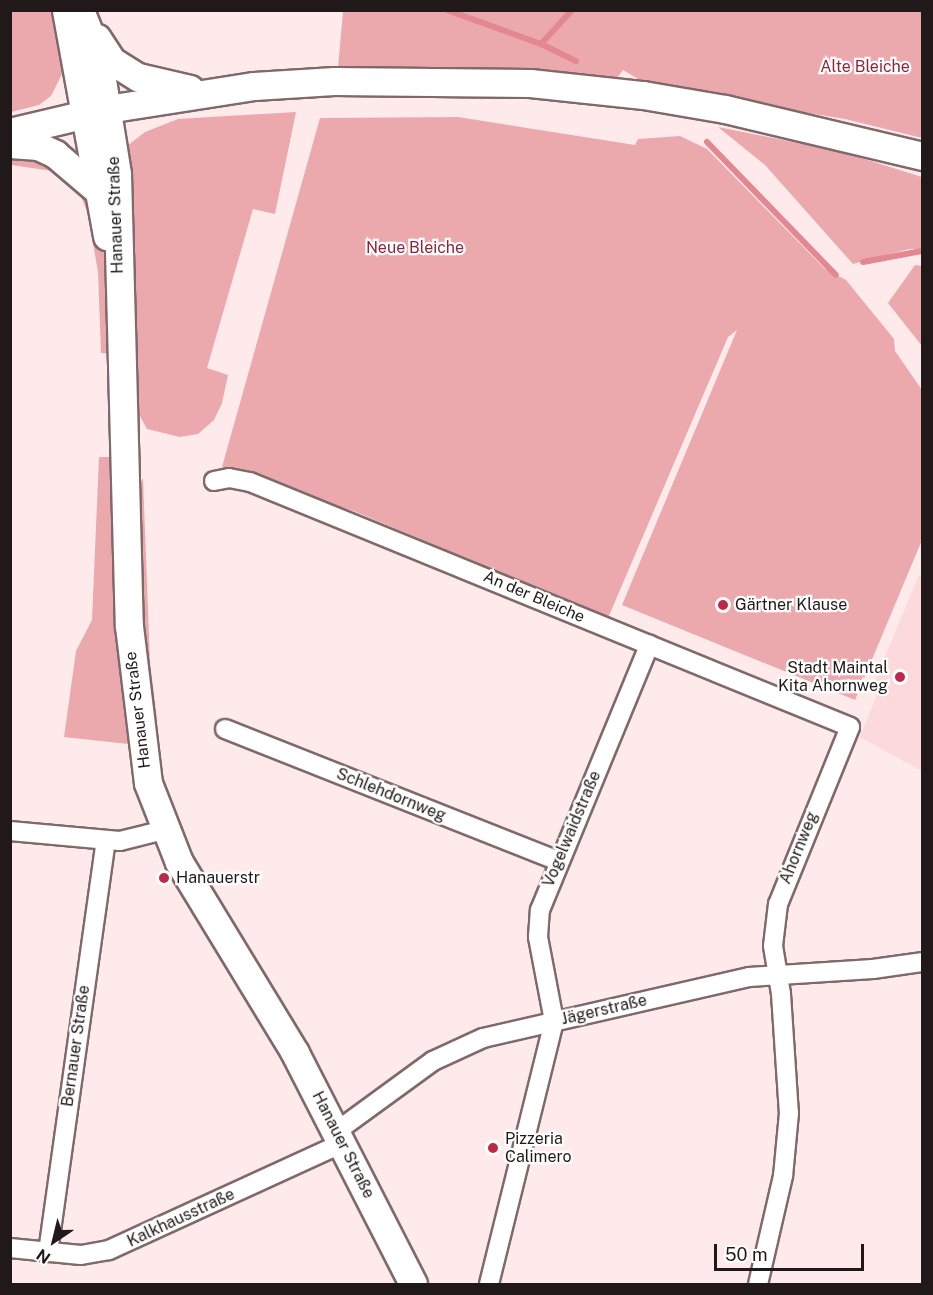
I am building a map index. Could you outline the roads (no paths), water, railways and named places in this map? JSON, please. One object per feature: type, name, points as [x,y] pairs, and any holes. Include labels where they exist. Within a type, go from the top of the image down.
[{"type":"street","points":[[77,14],[112,60],[124,69],[153,82],[209,92]]},
{"type":"street","points":[[77,14],[96,112]]},
{"type":"street","points":[[10,132],[96,112],[209,92],[334,81],[585,87],[725,109],[922,156]]},
{"type":"street","name":"Hanauer Straße","points":[[96,112],[95,188],[118,284]]},
{"type":"street","name":"Hanauer Straße","points":[[96,112],[117,174],[118,284],[130,637],[141,750],[164,830],[192,886],[270,1008],[340,1137],[413,1284]]},
{"type":"street","points":[[10,144],[38,146],[55,154],[95,188]]},
{"type":"street","name":"An der Bleiche","points":[[214,481],[229,478],[250,483],[850,727]]},
{"type":"street","name":"Vogelwaidstraße","points":[[554,1021],[537,927],[558,861],[649,645]]},
{"type":"street","name":"Ahornweg","points":[[758,1284],[788,1138],[788,1085],[773,946],[781,893],[850,727]]},
{"type":"street","name":"Schlehdornweg","points":[[225,729],[558,861]]},
{"type":"street","points":[[10,831],[106,840],[135,839],[164,830]]},
{"type":"street","name":"Bernauer Straße","points":[[48,1252],[106,840]]},
{"type":"street","name":"Jägerstraße","points":[[489,1284],[554,1021],[749,977],[873,969],[922,962]]},
{"type":"street","name":"Kalkhausstraße","points":[[10,1248],[81,1255],[109,1250],[340,1137],[451,1050],[554,1021]]},
{"type":"waterway","points":[[447,10],[541,44],[576,61]]},
{"type":"waterway","points":[[541,44],[572,10]]},
{"type":"waterway","points":[[707,142],[836,275]]},
{"type":"waterway","points":[[863,262],[922,251]]},
{"type":"place","name":"Gärtner Klause","points":[[723,605]]},
{"type":"place","name":"Stadt Maintal Kita Ahornweg","points":[[900,677]]},
{"type":"place","name":"Hanauerstr","points":[[164,878]]},
{"type":"place","name":"Pizzeria Calimero","points":[[493,1148]]},
{"type":"park label","name":"Alte Bleiche","points":[[865,67]]},
{"type":"park label","name":"Neue Bleiche","points":[[415,248]]}]
